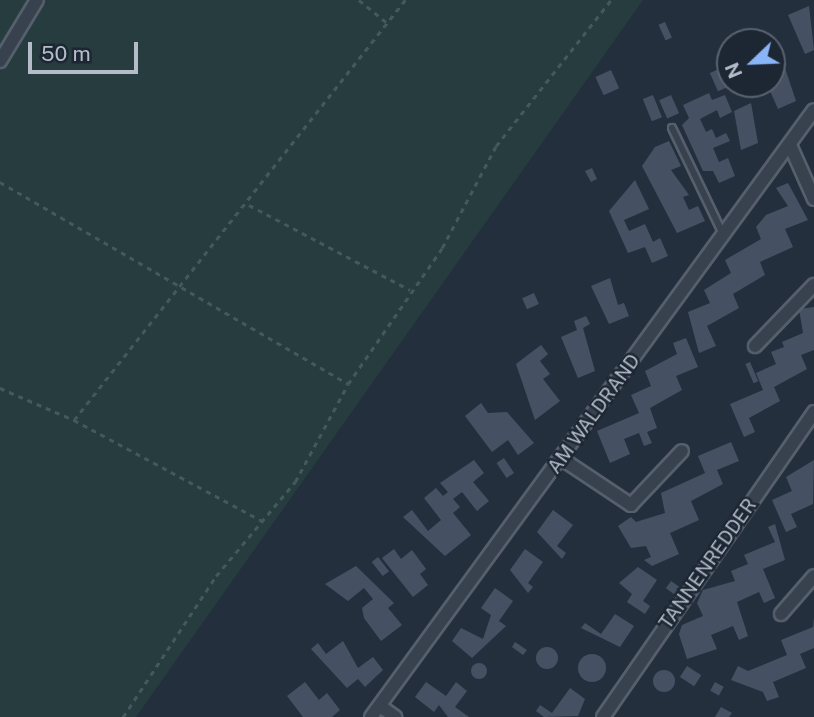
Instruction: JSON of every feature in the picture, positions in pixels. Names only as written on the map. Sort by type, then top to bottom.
[{"type":"street","points":[[0,61],[37,0]]},
{"type":"street","name":"AM WALDRAND","points":[[372,717],[814,110]]},
{"type":"street","points":[[790,145],[814,199]]},
{"type":"street","points":[[755,346],[814,285]]},
{"type":"street","name":"TANNENREDDER","points":[[603,717],[814,412]]},
{"type":"street","points":[[562,459],[631,505],[682,452]]},
{"type":"street","points":[[781,614],[814,576]]},
{"type":"street","points":[[380,706],[395,717]]},
{"type":"lane","points":[[672,128],[724,236]]},
{"type":"path","points":[[359,0],[387,23]]},
{"type":"path","points":[[74,420],[248,204],[405,0]]},
{"type":"path","points":[[123,717],[216,576],[295,482],[348,384],[410,290],[442,248],[496,146],[611,0]]},
{"type":"path","points":[[0,182],[348,384]]},
{"type":"path","points":[[248,204],[410,290]]},
{"type":"path","points":[[0,388],[74,420],[262,521]]},
{"type":"green space","points":[[0,0],[643,0],[136,717],[0,717]]},
{"type":"building","points":[[809,6],[814,50],[805,54],[788,15]]},
{"type":"building","points":[[665,22],[672,38],[666,40],[659,25]]},
{"type":"building","points":[[611,70],[619,88],[604,95],[595,77]]},
{"type":"building","points":[[716,70],[716,87],[710,73]]},
{"type":"building","points":[[786,71],[796,101],[778,109],[773,98],[786,98]]},
{"type":"building","points":[[709,93],[712,100],[726,98],[732,112],[720,118],[717,110],[700,119],[706,132],[712,129],[716,138],[726,133],[730,141],[713,148],[719,162],[728,158],[735,176],[719,183],[713,171],[703,171],[682,125],[689,118],[683,105]]},
{"type":"building","points":[[653,95],[662,117],[652,121],[643,99]]},
{"type":"building","points":[[671,95],[679,113],[667,119],[659,100]]},
{"type":"building","points":[[751,103],[758,143],[741,150],[734,111]]},
{"type":"building","points":[[669,141],[681,166],[671,170],[689,195],[683,197],[689,210],[698,206],[705,221],[677,233],[642,166],[655,147]]},
{"type":"building","points":[[592,168],[597,179],[591,182],[585,171]]},
{"type":"building","points":[[635,180],[649,209],[624,220],[629,231],[645,224],[653,242],[660,238],[668,256],[652,263],[645,247],[628,253],[609,211]]},
{"type":"building","points":[[788,183],[808,220],[785,229],[793,247],[760,262],[765,275],[733,294],[739,308],[707,326],[716,346],[699,353],[688,312],[710,303],[704,290],[731,273],[725,260],[761,239],[756,227],[766,215],[788,206],[776,188]]},
{"type":"building","points":[[610,278],[618,305],[624,303],[629,316],[609,324],[591,286]]},
{"type":"building","points":[[534,293],[539,304],[527,309],[522,298]]},
{"type":"building","points":[[814,307],[814,350],[801,355],[807,369],[774,387],[780,401],[749,418],[755,432],[744,437],[730,404],[763,390],[756,373],[776,364],[771,352],[784,347],[782,342],[803,333],[799,309]]},
{"type":"building","points":[[586,316],[590,324],[583,328],[595,371],[578,378],[561,337],[577,330],[574,321]]},
{"type":"building","points":[[686,338],[698,367],[676,376],[682,390],[650,408],[657,428],[647,432],[652,443],[644,446],[639,433],[624,439],[630,454],[610,463],[597,431],[639,413],[631,395],[651,386],[645,371],[677,354],[673,343]]},
{"type":"building","points":[[541,345],[548,354],[540,361],[550,374],[543,379],[560,401],[535,420],[516,364]]},
{"type":"building","points":[[750,362],[758,381],[754,383],[745,364]]},
{"type":"building","points":[[481,403],[488,413],[507,412],[534,443],[518,455],[508,440],[492,452],[465,416]]},
{"type":"building","points":[[731,442],[739,461],[717,470],[723,484],[691,501],[699,520],[670,533],[679,554],[652,566],[644,560],[651,557],[646,546],[631,548],[618,526],[631,517],[636,522],[665,513],[661,493],[705,473],[698,456]]},
{"type":"building","points":[[504,458],[514,473],[507,478],[497,463]]},
{"type":"building","points":[[474,460],[484,473],[473,482],[489,501],[477,511],[462,492],[453,499],[460,507],[453,513],[471,535],[445,556],[403,517],[412,510],[428,531],[441,520],[424,498],[436,488],[443,496],[448,492],[440,483]]},
{"type":"building","points":[[814,460],[813,504],[791,514],[797,527],[786,532],[772,500],[792,491],[786,477]]},
{"type":"building","points":[[553,510],[573,525],[557,546],[566,553],[562,559],[537,532]]},
{"type":"building","points":[[775,524],[785,560],[763,569],[775,598],[764,603],[759,592],[737,602],[748,636],[739,640],[733,626],[711,635],[717,649],[687,659],[679,634],[682,625],[703,616],[697,603],[703,590],[735,581],[731,571],[748,564],[744,555],[775,542],[768,527]]},
{"type":"building","points":[[394,549],[401,559],[412,550],[426,569],[420,574],[428,585],[413,597],[382,558]]},
{"type":"building","points":[[525,549],[543,562],[528,583],[533,587],[528,593],[510,570]]},
{"type":"building","points":[[378,557],[389,571],[383,576],[372,562]]},
{"type":"building","points":[[356,566],[394,603],[388,608],[402,625],[381,641],[364,618],[362,608],[373,599],[364,588],[348,601],[325,584]]},
{"type":"building","points":[[638,567],[657,580],[643,601],[650,606],[645,614],[627,602],[632,594],[619,583]]},
{"type":"building","points":[[671,581],[681,588],[676,595],[666,588]]},
{"type":"building","points":[[495,588],[513,601],[499,621],[506,626],[472,658],[452,641],[461,628],[483,639],[491,615],[481,608]]},
{"type":"building","points":[[615,614],[634,626],[620,647],[581,628],[585,623],[601,634]]},
{"type":"building","points":[[814,617],[814,648],[800,654],[806,668],[773,682],[779,697],[767,701],[763,692],[731,680],[738,666],[748,671],[787,655],[781,640],[813,627]]},
{"type":"building","points":[[343,641],[358,668],[373,657],[383,670],[365,687],[358,679],[347,688],[311,649],[318,643],[326,654]]},
{"type":"building","points":[[515,642],[527,650],[523,655],[512,647]]},
{"type":"building","points":[[543,647],[551,647],[558,654],[558,662],[551,669],[543,669],[536,662],[536,654]]},
{"type":"building","points":[[592,654],[602,658],[606,668],[602,678],[592,682],[582,678],[578,668],[582,658]]},
{"type":"building","points":[[476,663],[482,663],[487,671],[485,677],[476,679],[471,674],[471,668]]},
{"type":"building","points":[[687,666],[701,675],[694,686],[680,677]]},
{"type":"building","points":[[664,670],[672,673],[675,681],[672,689],[664,692],[656,689],[653,681],[656,673]]},
{"type":"building","points":[[305,682],[319,700],[327,693],[340,710],[332,717],[303,717],[287,696]]},
{"type":"building","points":[[426,682],[446,696],[456,682],[467,691],[455,707],[469,717],[448,717],[439,705],[434,712],[415,697]]},
{"type":"building","points":[[715,682],[724,687],[719,696],[710,691]]},
{"type":"building","points":[[570,688],[585,699],[578,716],[544,717],[536,711],[540,705],[552,713]]},
{"type":"building","points":[[721,707],[732,713],[729,717],[715,717]]}]
